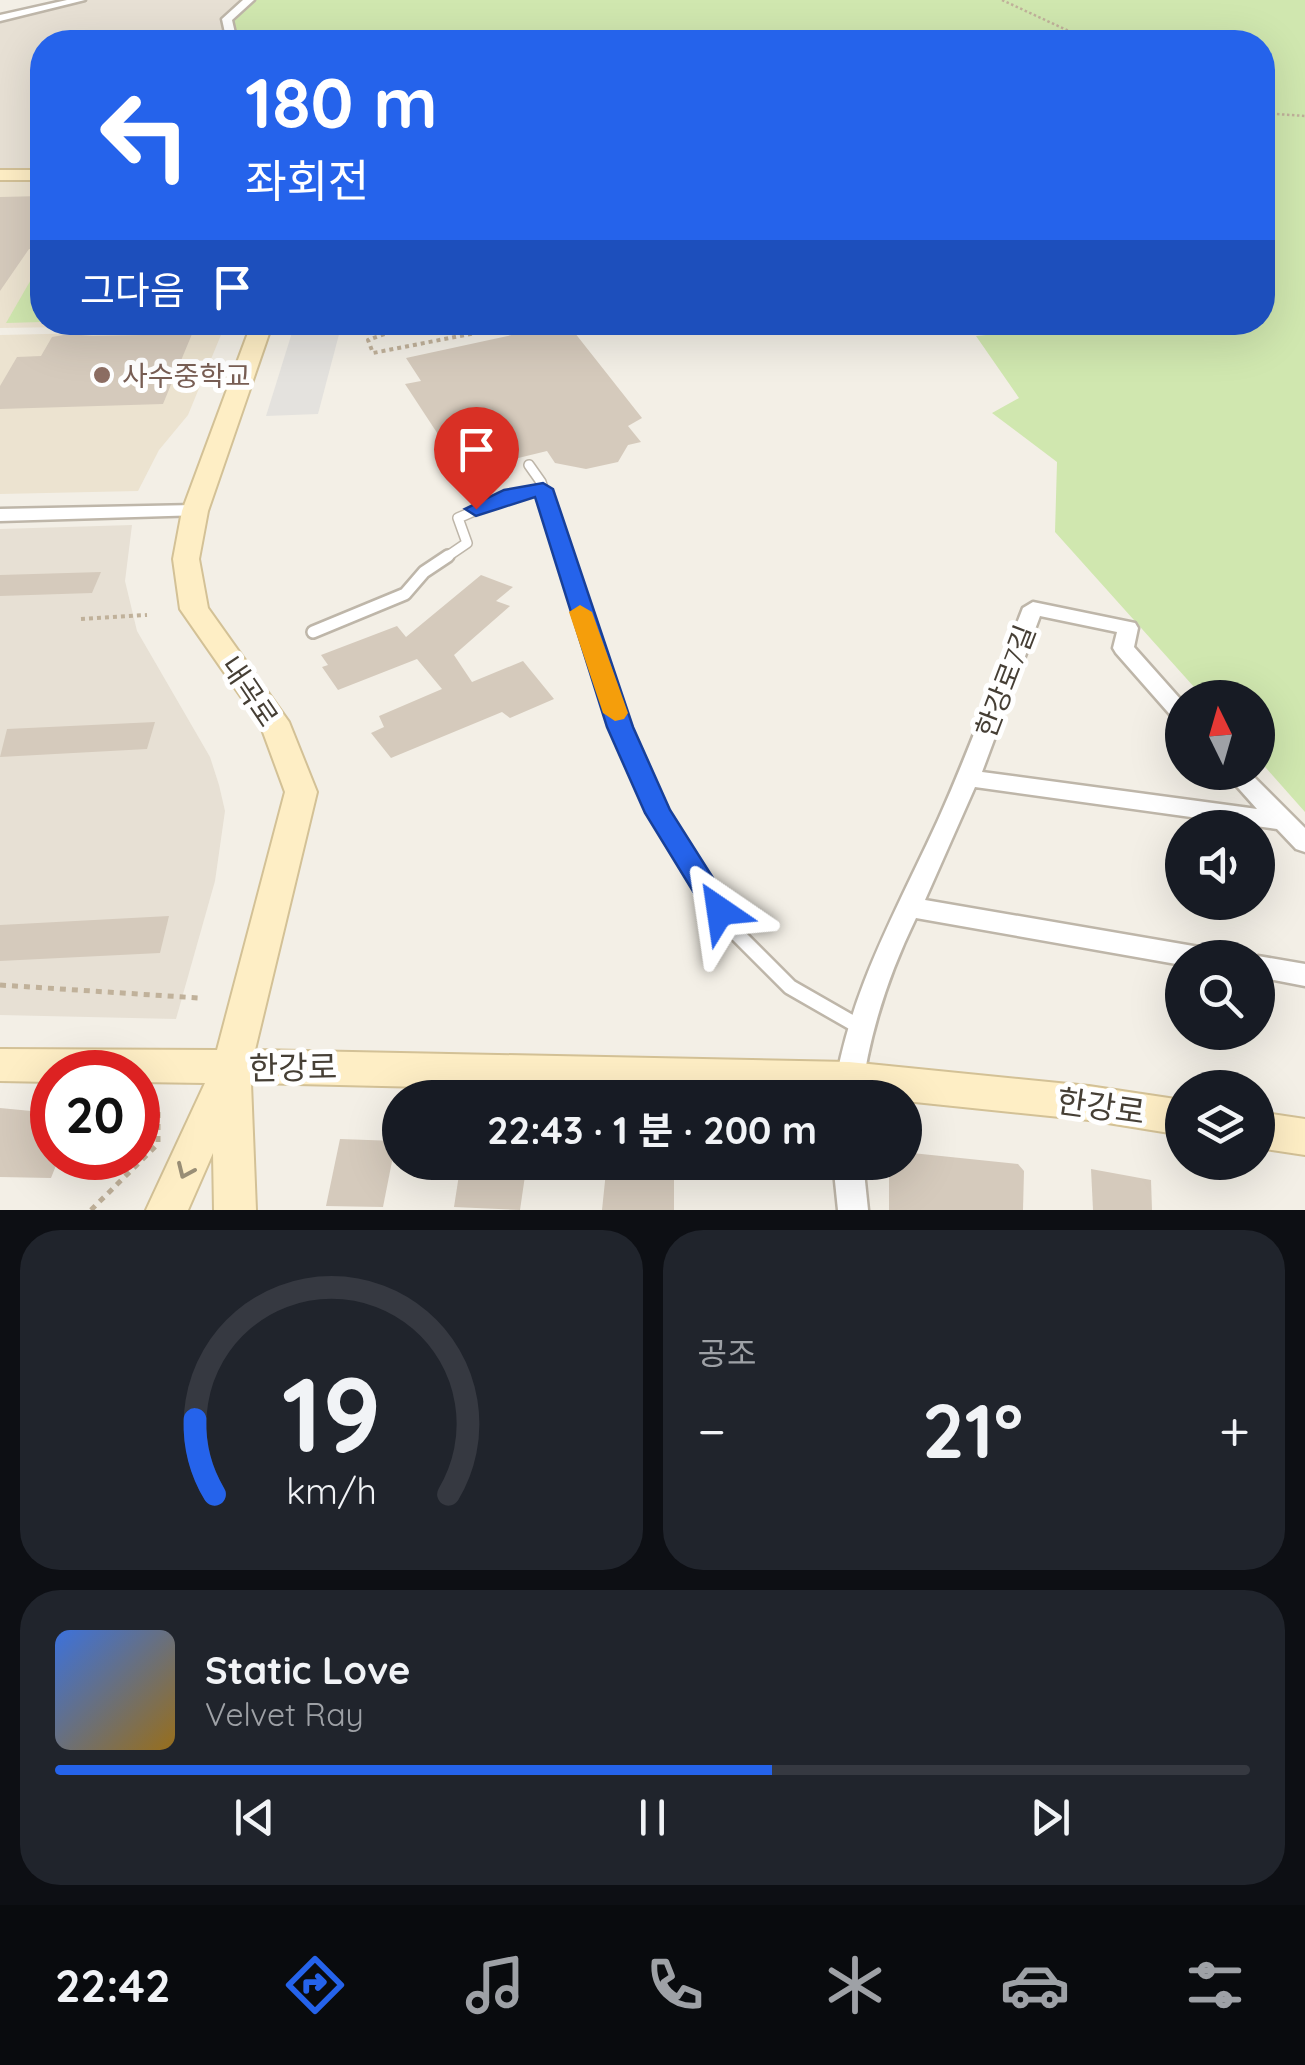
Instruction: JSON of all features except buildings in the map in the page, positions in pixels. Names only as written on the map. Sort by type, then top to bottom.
[{"type":"main road","points":[[0,175],[30,175]]},
{"type":"main road","name":"내곡로","points":[[231,1068],[301,792],[274,722],[194,609],[186,558],[195,511],[258,335]]},
{"type":"main road","name":"한강로","points":[[0,1065],[601,1080]]},
{"type":"main road","points":[[167,1210],[231,1068]]},
{"type":"main road","points":[[231,1068],[235,1210]]},
{"type":"main road","name":"한강로","points":[[922,1093],[1089,1103],[1165,1115]]},
{"type":"main road","points":[[1275,1133],[1305,1137]]},
{"type":"street","points":[[0,18],[80,0]]},
{"type":"street","points":[[229,30],[227,19],[249,0]]},
{"type":"street","points":[[0,515],[195,511]]},
{"type":"street","name":"한강로7길","points":[[849,1080],[858,1026],[873,978],[967,778],[1033,608],[1128,628],[1124,648],[1165,695]]},
{"type":"street","name":"한강로7길","points":[[967,778],[1282,820]]},
{"type":"street","points":[[1253,790],[1305,842]]},
{"type":"street","points":[[910,906],[1165,951]]},
{"type":"street","points":[[1275,969],[1305,975]]},
{"type":"street","points":[[850,1180],[853,1210]]},
{"type":"lane","points":[[529,465],[543,489],[620,727],[658,813],[729,926],[790,988],[858,1026]]},
{"type":"lane","points":[[312,632],[404,594],[424,572],[468,542],[458,518],[512,495],[543,489]]},
{"type":"path","points":[[1002,0],[1067,30]]},
{"type":"path","points":[[1275,114],[1305,116]]},
{"type":"path","points":[[382,335],[368,340],[373,353],[465,335]]},
{"type":"path","points":[[81,619],[147,615]]},
{"type":"path","points":[[0,985],[198,998]]},
{"type":"path","points":[[91,1210],[121,1180]]},
{"type":"shaded area","points":[[80,0],[249,0],[227,19],[229,30],[30,30],[30,175],[0,175],[0,18]]},
{"type":"shaded area","points":[[7,175],[30,175],[30,328],[0,328],[0,182]]},
{"type":"shaded area","name":"사수중학교","points":[[0,335],[221,335],[188,415],[159,450],[138,491],[0,494]]},
{"type":"shaded area","points":[[291,335],[339,335],[318,414],[266,416]]},
{"type":"shaded area","points":[[132,525],[125,581],[137,631],[210,757],[219,785],[225,811],[215,881],[176,1019],[0,1015],[0,529]]},
{"type":"green space","points":[[249,0],[1305,0],[1305,812],[1275,778],[1275,680],[1188,680],[1055,532],[1057,462],[992,413],[1019,398],[976,336],[1275,335],[1275,30],[229,30],[227,19]]},
{"type":"green space","points":[[30,281],[30,322],[6,323]]},
{"type":"slow traffic","points":[[580,612],[615,713]]},
{"type":"place","name":"사수중학교","points":[[102,375]]},
{"type":"route","points":[[476,509],[512,495],[543,489],[620,727],[658,813],[720,911]]}]
